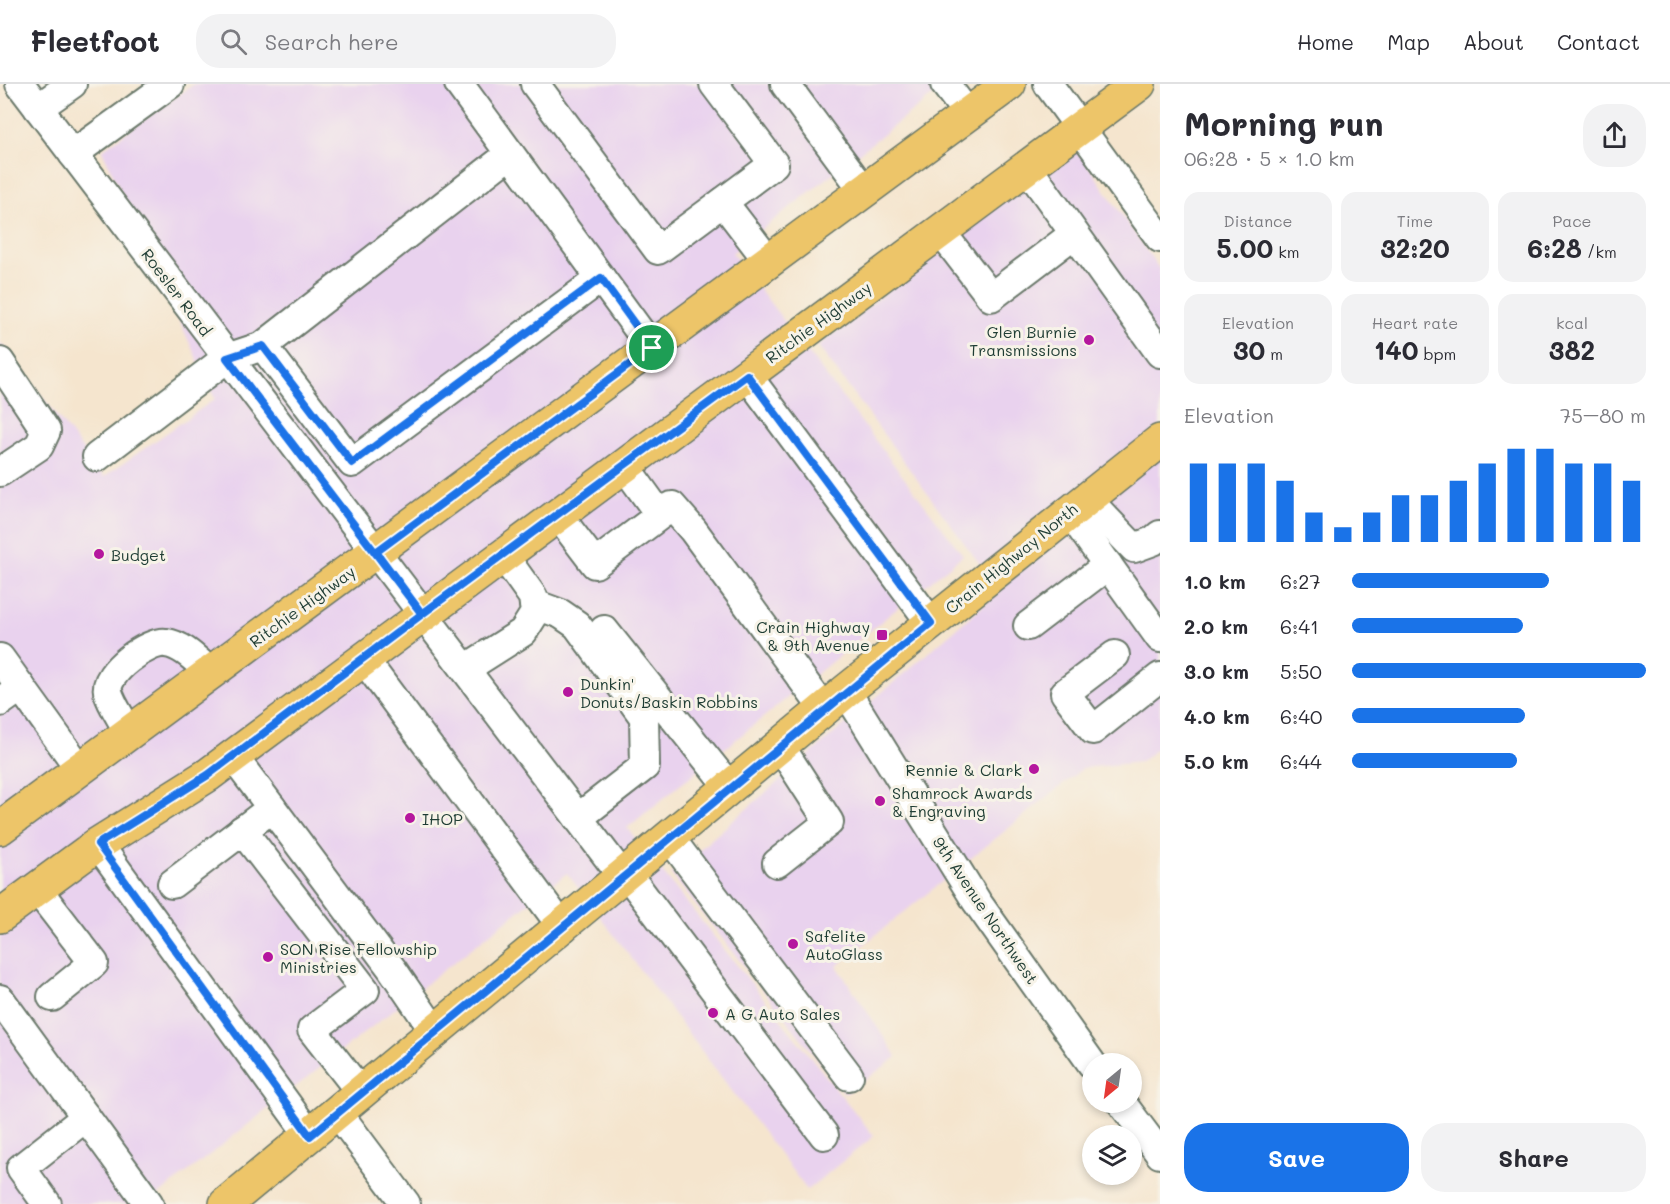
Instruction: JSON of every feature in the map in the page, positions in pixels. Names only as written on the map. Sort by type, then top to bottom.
[{"type":"main road","name":"Ritchie Highway","points":[[0,828],[1009,84]]},
{"type":"main road","name":"Ritchie Highway","points":[[0,916],[98,844],[208,775],[1139,84]]},
{"type":"main road","name":"Crain Highway North","points":[[226,1204],[350,1104],[835,700],[1078,504],[1160,441]]},
{"type":"street","name":"Roesler Road","points":[[20,84],[578,818],[625,875],[824,1135]]},
{"type":"street","points":[[38,108],[72,84]]},
{"type":"street","points":[[73,154],[170,84]]},
{"type":"street","points":[[459,84],[652,348]]},
{"type":"street","points":[[534,84],[658,249],[774,164],[714,84]]},
{"type":"street","points":[[785,84],[864,191]]},
{"type":"street","points":[[945,84],[968,114]]},
{"type":"street","points":[[1048,84],[1160,238]]},
{"type":"street","points":[[97,458],[227,358],[263,346],[510,154]]},
{"type":"street","points":[[1027,167],[1160,353]]},
{"type":"street","points":[[723,202],[769,262]]},
{"type":"street","points":[[941,232],[991,297],[1074,234]]},
{"type":"street","points":[[263,346],[352,463],[601,278]]},
{"type":"street","points":[[0,362],[46,431],[39,446],[0,472]]},
{"type":"street","points":[[747,375],[931,623]]},
{"type":"street","points":[[558,514],[594,564],[660,515],[624,465]]},
{"type":"street","points":[[1078,504],[1134,548],[1153,541],[1160,535]]},
{"type":"street","points":[[1078,504],[1108,565],[1159,636]]},
{"type":"street","name":"9th Avenue Northwest","points":[[660,515],[672,506],[835,700],[1084,1053]]},
{"type":"street","points":[[465,669],[523,632],[535,613],[533,597],[503,555]]},
{"type":"street","points":[[1028,626],[1108,565]]},
{"type":"street","points":[[534,604],[561,614],[577,625],[644,717],[645,766],[578,818]]},
{"type":"street","points":[[604,630],[730,788]]},
{"type":"street","points":[[129,733],[107,690],[115,671],[151,644],[164,642],[177,646],[211,673]]},
{"type":"street","points":[[1115,655],[1065,693],[1093,730],[1160,677]]},
{"type":"street","points":[[0,658],[10,694],[80,769]]},
{"type":"street","points":[[363,658],[563,927]]},
{"type":"street","points":[[777,863],[829,822],[780,746]]},
{"type":"street","points":[[232,756],[392,969],[435,1032]]},
{"type":"street","points":[[172,884],[272,808]]},
{"type":"street","points":[[242,830],[365,990]]},
{"type":"street","points":[[670,838],[849,1076]]},
{"type":"street","points":[[98,844],[310,1136]]},
{"type":"street","points":[[37,889],[94,963],[52,997]]},
{"type":"street","points":[[392,969],[312,1030],[406,1204]]},
{"type":"street","points":[[0,999],[149,1204]]},
{"type":"street","points":[[1130,1113],[1160,1154]]},
{"type":"street","points":[[47,1204],[21,1168],[86,1117]]},
{"type":"shaded area","points":[[194,84],[947,84],[732,253],[963,555],[627,828],[874,1136],[807,1190],[567,873],[147,1204],[0,1204],[0,342],[104,477],[215,399],[102,150]]},
{"type":"shaded area","points":[[1074,145],[1160,270],[1160,746],[1140,762],[1083,768],[837,966],[897,1057],[845,1094],[671,874],[1000,591],[818,346]]},
{"type":"place","name":"Glen Burnie Transmissions","points":[[1089,340]]},
{"type":"place","name":"Budget","points":[[99,554]]},
{"type":"place","name":"Crain Highway & 9th Avenue","points":[[882,635]]},
{"type":"place","name":"Dunkin' Donuts/Baskin Robbins","points":[[568,692]]},
{"type":"place","name":"Rennie & Clark","points":[[1034,769]]},
{"type":"place","name":"Shamrock Awards & Engraving","points":[[880,801]]},
{"type":"place","name":"IHOP","points":[[410,818]]},
{"type":"place","name":"Safelite AutoGlass","points":[[793,944]]},
{"type":"place","name":"SON Rise Fellowship Ministries","points":[[268,957]]},
{"type":"place","name":"A G Auto Sales","points":[[713,1013]]},
{"type":"route","points":[[652,348],[376,552],[422,614],[208,775],[98,844],[310,1136],[931,623],[747,375],[422,614],[227,358],[263,346],[352,463],[601,278],[652,348]]}]
